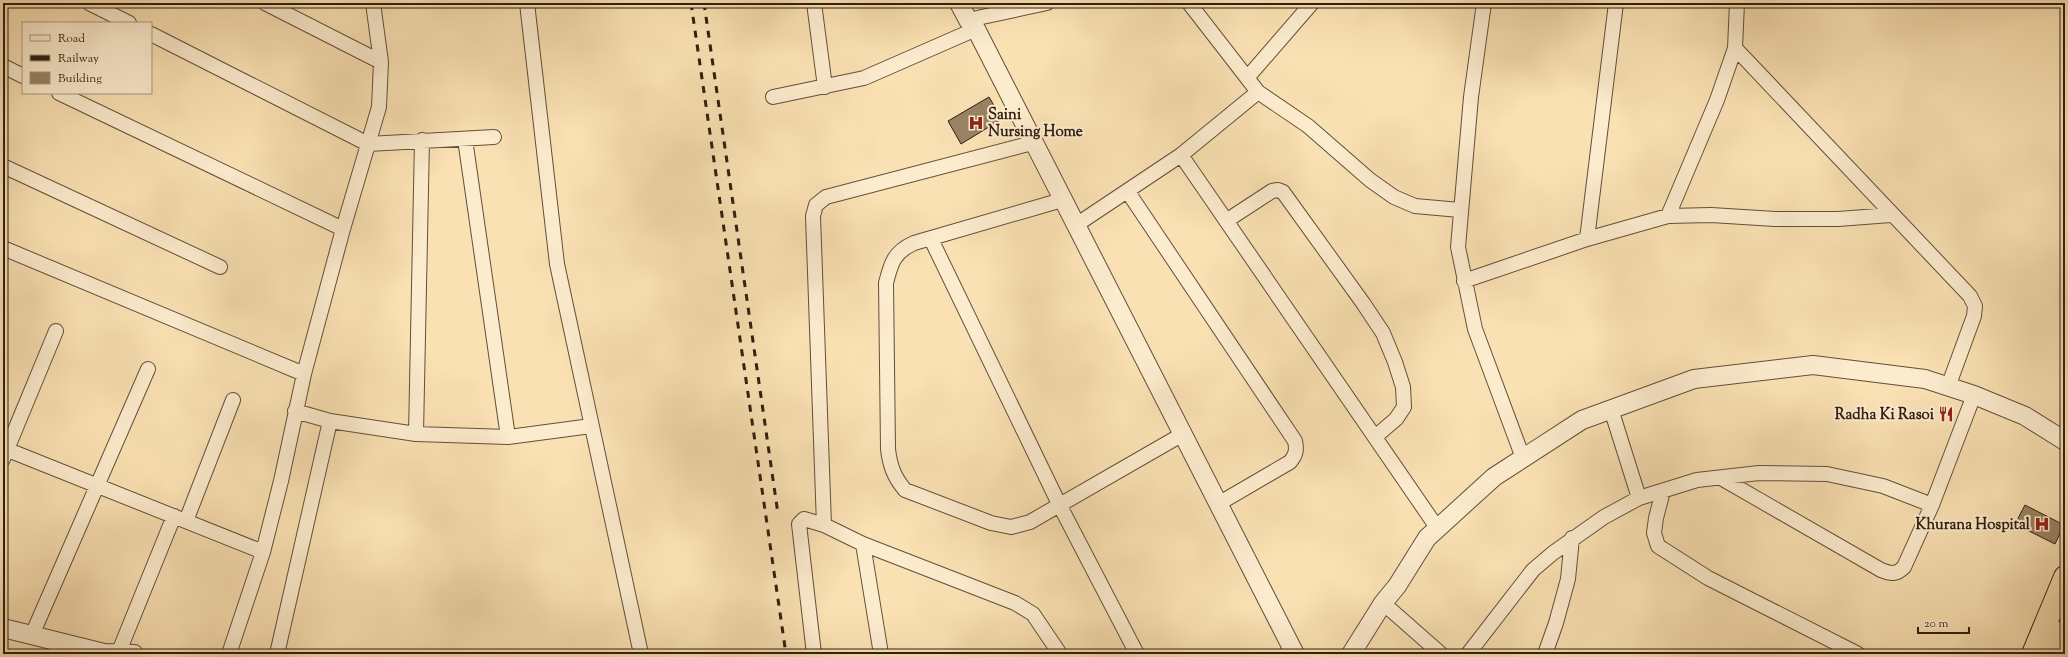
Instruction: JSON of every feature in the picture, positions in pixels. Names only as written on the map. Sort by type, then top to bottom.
[{"type":"highway","points":[[2033,654],[2065,577]]},
{"type":"highway","points":[[2055,654],[2065,631]]},
{"type":"street","points":[[89,3],[127,22]]},
{"type":"street","points":[[265,3],[381,62]]},
{"type":"street","points":[[229,654],[263,552],[281,481],[304,374],[343,229],[379,107],[381,62],[373,3]]},
{"type":"street","points":[[527,3],[557,264],[641,654]]},
{"type":"street","points":[[814,3],[825,86]]},
{"type":"street","points":[[960,3],[1076,225],[1295,654]]},
{"type":"street","points":[[773,97],[864,78],[972,24],[1047,3]]},
{"type":"street","points":[[1189,3],[1258,92],[1308,126],[1370,180],[1394,197],[1415,206],[1460,210]]},
{"type":"street","points":[[1247,78],[1312,3]]},
{"type":"street","points":[[1484,3],[1470,97],[1458,247],[1475,329],[1523,458]]},
{"type":"street","points":[[1587,239],[1616,3]]},
{"type":"street","points":[[1668,216],[1717,100],[1735,48],[1737,3]]},
{"type":"street","points":[[152,35],[368,144],[494,137]]},
{"type":"street","points":[[1735,48],[1891,215],[1970,296],[1975,306],[1974,316],[1948,387]]},
{"type":"street","points":[[3,66],[22,76]]},
{"type":"street","points":[[1076,225],[1128,192],[1180,155],[1258,92]]},
{"type":"street","points":[[61,94],[343,229]]},
{"type":"street","points":[[464,139],[508,437]]},
{"type":"street","points":[[416,434],[422,140]]},
{"type":"street","points":[[824,525],[813,216],[816,205],[826,197],[1032,143]]},
{"type":"street","points":[[1180,155],[1438,529]]},
{"type":"street","points":[[3,166],[220,267]]},
{"type":"street","points":[[1226,221],[1272,191],[1278,190],[1283,192],[1363,303],[1383,333],[1395,362],[1405,398],[1404,407],[1401,413],[1375,437]]},
{"type":"street","points":[[1128,192],[1296,441],[1297,449],[1295,456],[1290,462],[1218,504]]},
{"type":"street","points":[[1062,200],[914,243],[902,248],[891,263],[886,283],[888,449],[890,465],[895,479],[905,490],[991,523],[1011,527],[1030,522],[1183,434]]},
{"type":"street","points":[[1464,281],[1587,239],[1668,216],[1711,214],[1775,219],[1838,219],[1891,215]]},
{"type":"street","points":[[931,239],[1059,504],[1137,654]]},
{"type":"street","points":[[3,248],[304,374]]},
{"type":"street","points":[[56,331],[4,452],[98,486],[263,552]]},
{"type":"street","points":[[1351,654],[1383,603],[1397,586],[1427,538],[1494,477],[1582,420],[1694,379],[1813,365],[1925,379],[1974,395],[2025,416],[2065,441]]},
{"type":"street","points":[[32,635],[148,369]]},
{"type":"street","points":[[1721,478],[1890,574],[1898,572],[1904,567],[1932,506],[1974,395]]},
{"type":"street","points":[[3,628],[104,653],[123,654],[180,519],[233,400]]},
{"type":"street","points":[[1611,409],[1639,498]]},
{"type":"street","points":[[295,411],[330,421],[416,434],[508,437],[591,426]]},
{"type":"street","points":[[277,654],[330,421]]},
{"type":"street","points":[[1468,654],[1534,570],[1572,538],[1604,517],[1639,498],[1697,480],[1759,474],[1827,474],[1883,486],[1932,506]]},
{"type":"street","points":[[1663,491],[1656,518],[1654,534],[1658,546],[1708,578],[1858,654]]},
{"type":"street","points":[[814,654],[799,524],[804,519],[824,525],[863,544],[1015,603],[1033,614],[1060,654]]},
{"type":"street","points":[[1545,654],[1556,624],[1568,579],[1572,538]]},
{"type":"street","points":[[863,544],[880,654]]},
{"type":"street","points":[[1383,603],[1441,654]]},
{"type":"building","points":[[989,97],[1002,119],[961,144],[948,121]]},
{"type":"building","points":[[2025,505],[2064,525],[2055,544],[2015,524]]},
{"type":"railway","points":[[691,3],[786,654]]},
{"type":"railway","points":[[704,3],[778,514]]},
{"type":"place","name":"Saini Nursing Home","points":[[976,123]]},
{"type":"place","name":"Radha Ki Rasoi","points":[[1946,414]]},
{"type":"place","name":"Khurana Hospital","points":[[2042,524]]}]
